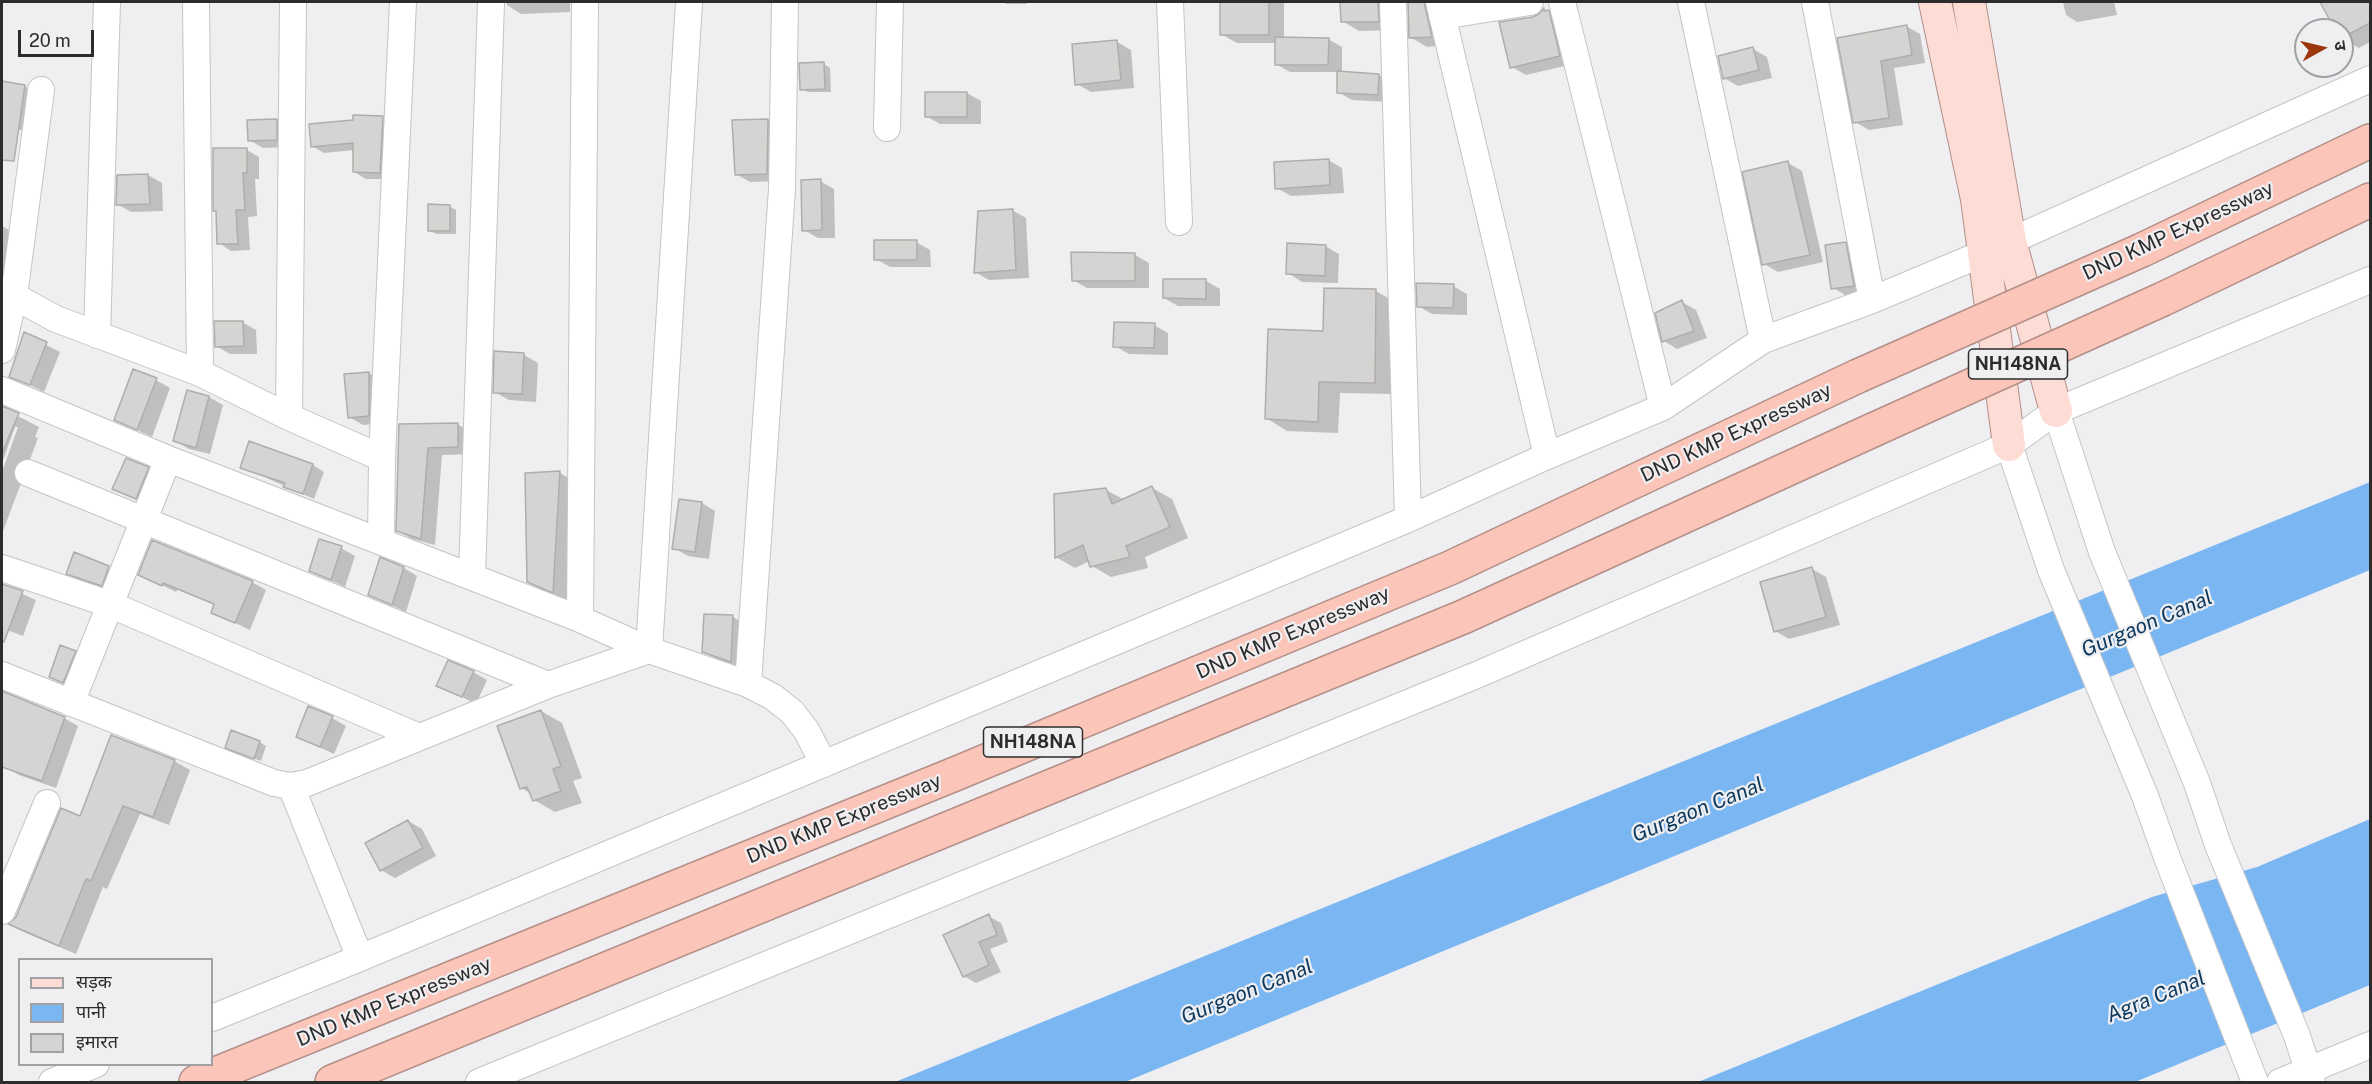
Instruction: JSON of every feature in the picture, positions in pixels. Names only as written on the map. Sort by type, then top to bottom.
[{"type":"highway","name":"DND KMP Expressway","points":[[196,1083],[944,779],[1450,568],[1858,376],[2142,250],[2370,141]]},
{"type":"highway","name":"NH148NA","points":[[332,1083],[1463,616],[2163,299],[2370,200]]},
{"type":"main road","points":[[1935,2],[1977,199],[1997,247],[2056,411]]},
{"type":"main road","points":[[1969,2],[1997,247],[2009,445]]},
{"type":"street","points":[[97,335],[107,2]]},
{"type":"street","points":[[196,2],[200,373]]},
{"type":"street","points":[[289,417],[293,2]]},
{"type":"street","points":[[381,541],[382,458],[403,2]]},
{"type":"street","points":[[472,576],[491,2]]},
{"type":"street","points":[[580,619],[585,2]]},
{"type":"street","points":[[649,650],[689,2]]},
{"type":"street","points":[[748,684],[782,189],[785,2]]},
{"type":"street","points":[[887,128],[890,2]]},
{"type":"street","points":[[1170,2],[1179,222]]},
{"type":"street","points":[[1393,2],[1408,519]]},
{"type":"street","points":[[1530,2],[1441,9],[1547,456]]},
{"type":"street","points":[[1562,2],[1663,408]]},
{"type":"street","points":[[1691,2],[1763,340]]},
{"type":"street","points":[[1815,2],[1872,300]]},
{"type":"street","points":[[213,1018],[824,765],[1408,519],[1547,456],[1663,408],[1763,340],[1872,300],[1997,247],[2370,79]]},
{"type":"street","points":[[2,350],[14,296],[40,90]]},
{"type":"street","points":[[479,1083],[1479,674],[2009,445],[2056,411],[2370,280]]},
{"type":"street","points":[[14,296],[56,319],[200,373],[289,417],[382,458]]},
{"type":"street","points":[[2,390],[168,459],[580,619],[649,650],[748,684],[773,696],[792,712],[806,730],[824,765]]},
{"type":"street","points":[[2056,411],[2102,552],[2197,783],[2218,845],[2297,1036],[2310,1076]]},
{"type":"street","points":[[2009,445],[2051,570],[2145,796],[2255,1083]]},
{"type":"street","points":[[71,703],[168,459]]},
{"type":"street","points":[[28,473],[548,685]]},
{"type":"street","points":[[2,568],[109,604],[418,737]]},
{"type":"street","points":[[2,675],[274,783],[291,786],[307,783],[548,685],[649,650]]},
{"type":"street","points":[[291,786],[360,958]]},
{"type":"street","points":[[2,911],[11,860],[47,803]]},
{"type":"street","points":[[2280,1083],[2310,1076],[2370,1045]]},
{"type":"street","points":[[52,1083],[94,1066]]},
{"type":"water","name":"Gurgaon Canal","points":[[2370,482],[2370,570],[1125,1082],[895,1082]]},
{"type":"water","name":"Agra Canal","points":[[2370,819],[2370,985],[2135,1082],[1698,1082],[2152,897],[2257,867]]},
{"type":"building","points":[[1220,2],[1269,2],[1269,35],[1220,35]]},
{"type":"building","points":[[1340,2],[1378,2],[1379,22],[1341,22]]},
{"type":"building","points":[[1408,2],[1424,2],[1432,37],[1409,38]]},
{"type":"building","points":[[2320,2],[2370,2],[2370,23],[2354,32],[2354,18],[2329,18]]},
{"type":"building","points":[[1544,8],[1544,11],[1549,10],[1560,56],[1510,68],[1499,22],[1533,17]]},
{"type":"building","points":[[1907,25],[1912,55],[1881,61],[1889,118],[1853,123],[1837,38]]},
{"type":"building","points":[[1275,37],[1329,38],[1328,65],[1275,65]]},
{"type":"building","points":[[1117,40],[1121,80],[1075,85],[1072,44]]},
{"type":"building","points":[[1753,47],[1759,70],[1723,79],[1718,56]]},
{"type":"building","points":[[824,62],[825,89],[800,90],[799,63]]},
{"type":"building","points":[[1337,71],[1379,74],[1378,95],[1337,93]]},
{"type":"building","points":[[2,81],[25,85],[14,161],[2,160]]},
{"type":"building","points":[[925,92],[967,92],[967,117],[925,117]]},
{"type":"building","points":[[353,115],[383,116],[380,173],[353,172],[353,143],[311,147],[309,124],[353,120]]},
{"type":"building","points":[[277,119],[277,140],[248,141],[247,120]]},
{"type":"building","points":[[768,119],[767,174],[735,175],[732,120]]},
{"type":"building","points":[[213,148],[247,148],[247,173],[243,173],[245,210],[236,210],[238,244],[217,244],[216,211],[213,211]]},
{"type":"building","points":[[1329,159],[1330,185],[1275,189],[1274,162]]},
{"type":"building","points":[[1788,161],[1810,255],[1762,265],[1742,172]]},
{"type":"building","points":[[148,174],[150,204],[116,205],[117,175]]},
{"type":"building","points":[[821,179],[822,230],[802,231],[801,180]]},
{"type":"building","points":[[428,204],[450,205],[450,231],[428,231]]},
{"type":"building","points":[[1013,209],[1016,270],[974,273],[978,211]]},
{"type":"building","points":[[874,240],[917,240],[917,260],[874,260]]},
{"type":"building","points":[[1846,242],[1854,286],[1831,289],[1825,245]]},
{"type":"building","points":[[1287,243],[1326,245],[1325,276],[1286,274]]},
{"type":"building","points":[[1071,252],[1135,253],[1135,281],[1072,281]]},
{"type":"building","points":[[1163,279],[1206,279],[1206,299],[1163,298]]},
{"type":"building","points":[[1416,283],[1454,284],[1453,308],[1417,307]]},
{"type":"building","points":[[1324,288],[1376,289],[1375,383],[1319,382],[1318,422],[1265,419],[1268,329],[1323,331]]},
{"type":"building","points":[[1682,300],[1694,331],[1662,342],[1655,313]]},
{"type":"building","points":[[214,321],[243,321],[244,346],[215,347]]},
{"type":"building","points":[[1114,322],[1155,323],[1154,348],[1113,347]]},
{"type":"building","points":[[24,332],[47,342],[30,385],[9,377]]},
{"type":"building","points":[[494,351],[524,353],[522,394],[493,393]]},
{"type":"building","points":[[133,369],[157,378],[137,430],[114,420]]},
{"type":"building","points":[[369,372],[369,416],[348,418],[344,374]]},
{"type":"building","points":[[187,390],[209,396],[196,448],[173,441]]},
{"type":"building","points":[[2,406],[19,413],[2,453]]},
{"type":"building","points":[[458,423],[458,447],[428,448],[421,539],[396,531],[399,424]]},
{"type":"building","points":[[249,441],[313,464],[303,494],[283,487],[285,483],[240,468]]},
{"type":"building","points":[[126,458],[149,467],[136,499],[112,489]]},
{"type":"building","points":[[560,471],[553,593],[527,582],[525,473]]},
{"type":"building","points":[[1152,486],[1170,527],[1126,546],[1130,557],[1090,567],[1083,545],[1055,558],[1054,494],[1106,488],[1112,504]]},
{"type":"building","points":[[679,499],[702,502],[695,552],[672,549]]},
{"type":"building","points":[[319,539],[342,546],[331,580],[309,571]]},
{"type":"building","points":[[152,540],[253,581],[235,623],[211,613],[214,604],[138,575]]},
{"type":"building","points":[[74,552],[109,566],[102,586],[66,574]]},
{"type":"building","points":[[380,557],[404,567],[392,605],[368,595]]},
{"type":"building","points":[[1812,567],[1826,617],[1774,632],[1760,582]]},
{"type":"building","points":[[2,584],[23,591],[4,642],[2,642]]},
{"type":"building","points":[[704,614],[733,615],[731,662],[702,652]]},
{"type":"building","points":[[60,645],[76,651],[63,683],[49,677]]},
{"type":"building","points":[[448,660],[474,671],[462,697],[436,686]]},
{"type":"building","points":[[2,691],[65,717],[42,781],[2,767]]},
{"type":"building","points":[[308,706],[333,716],[320,747],[296,737]]},
{"type":"building","points":[[541,710],[561,766],[553,769],[561,791],[533,801],[527,787],[520,789],[497,726]]},
{"type":"building","points":[[231,730],[260,741],[254,759],[225,748]]},
{"type":"building","points":[[111,735],[175,760],[153,817],[123,806],[91,881],[86,879],[59,946],[8,924],[16,917],[61,808],[80,816]]},
{"type":"building","points":[[408,820],[423,848],[380,871],[365,843]]},
{"type":"building","points":[[989,914],[997,935],[979,942],[989,965],[963,977],[943,935]]}]
